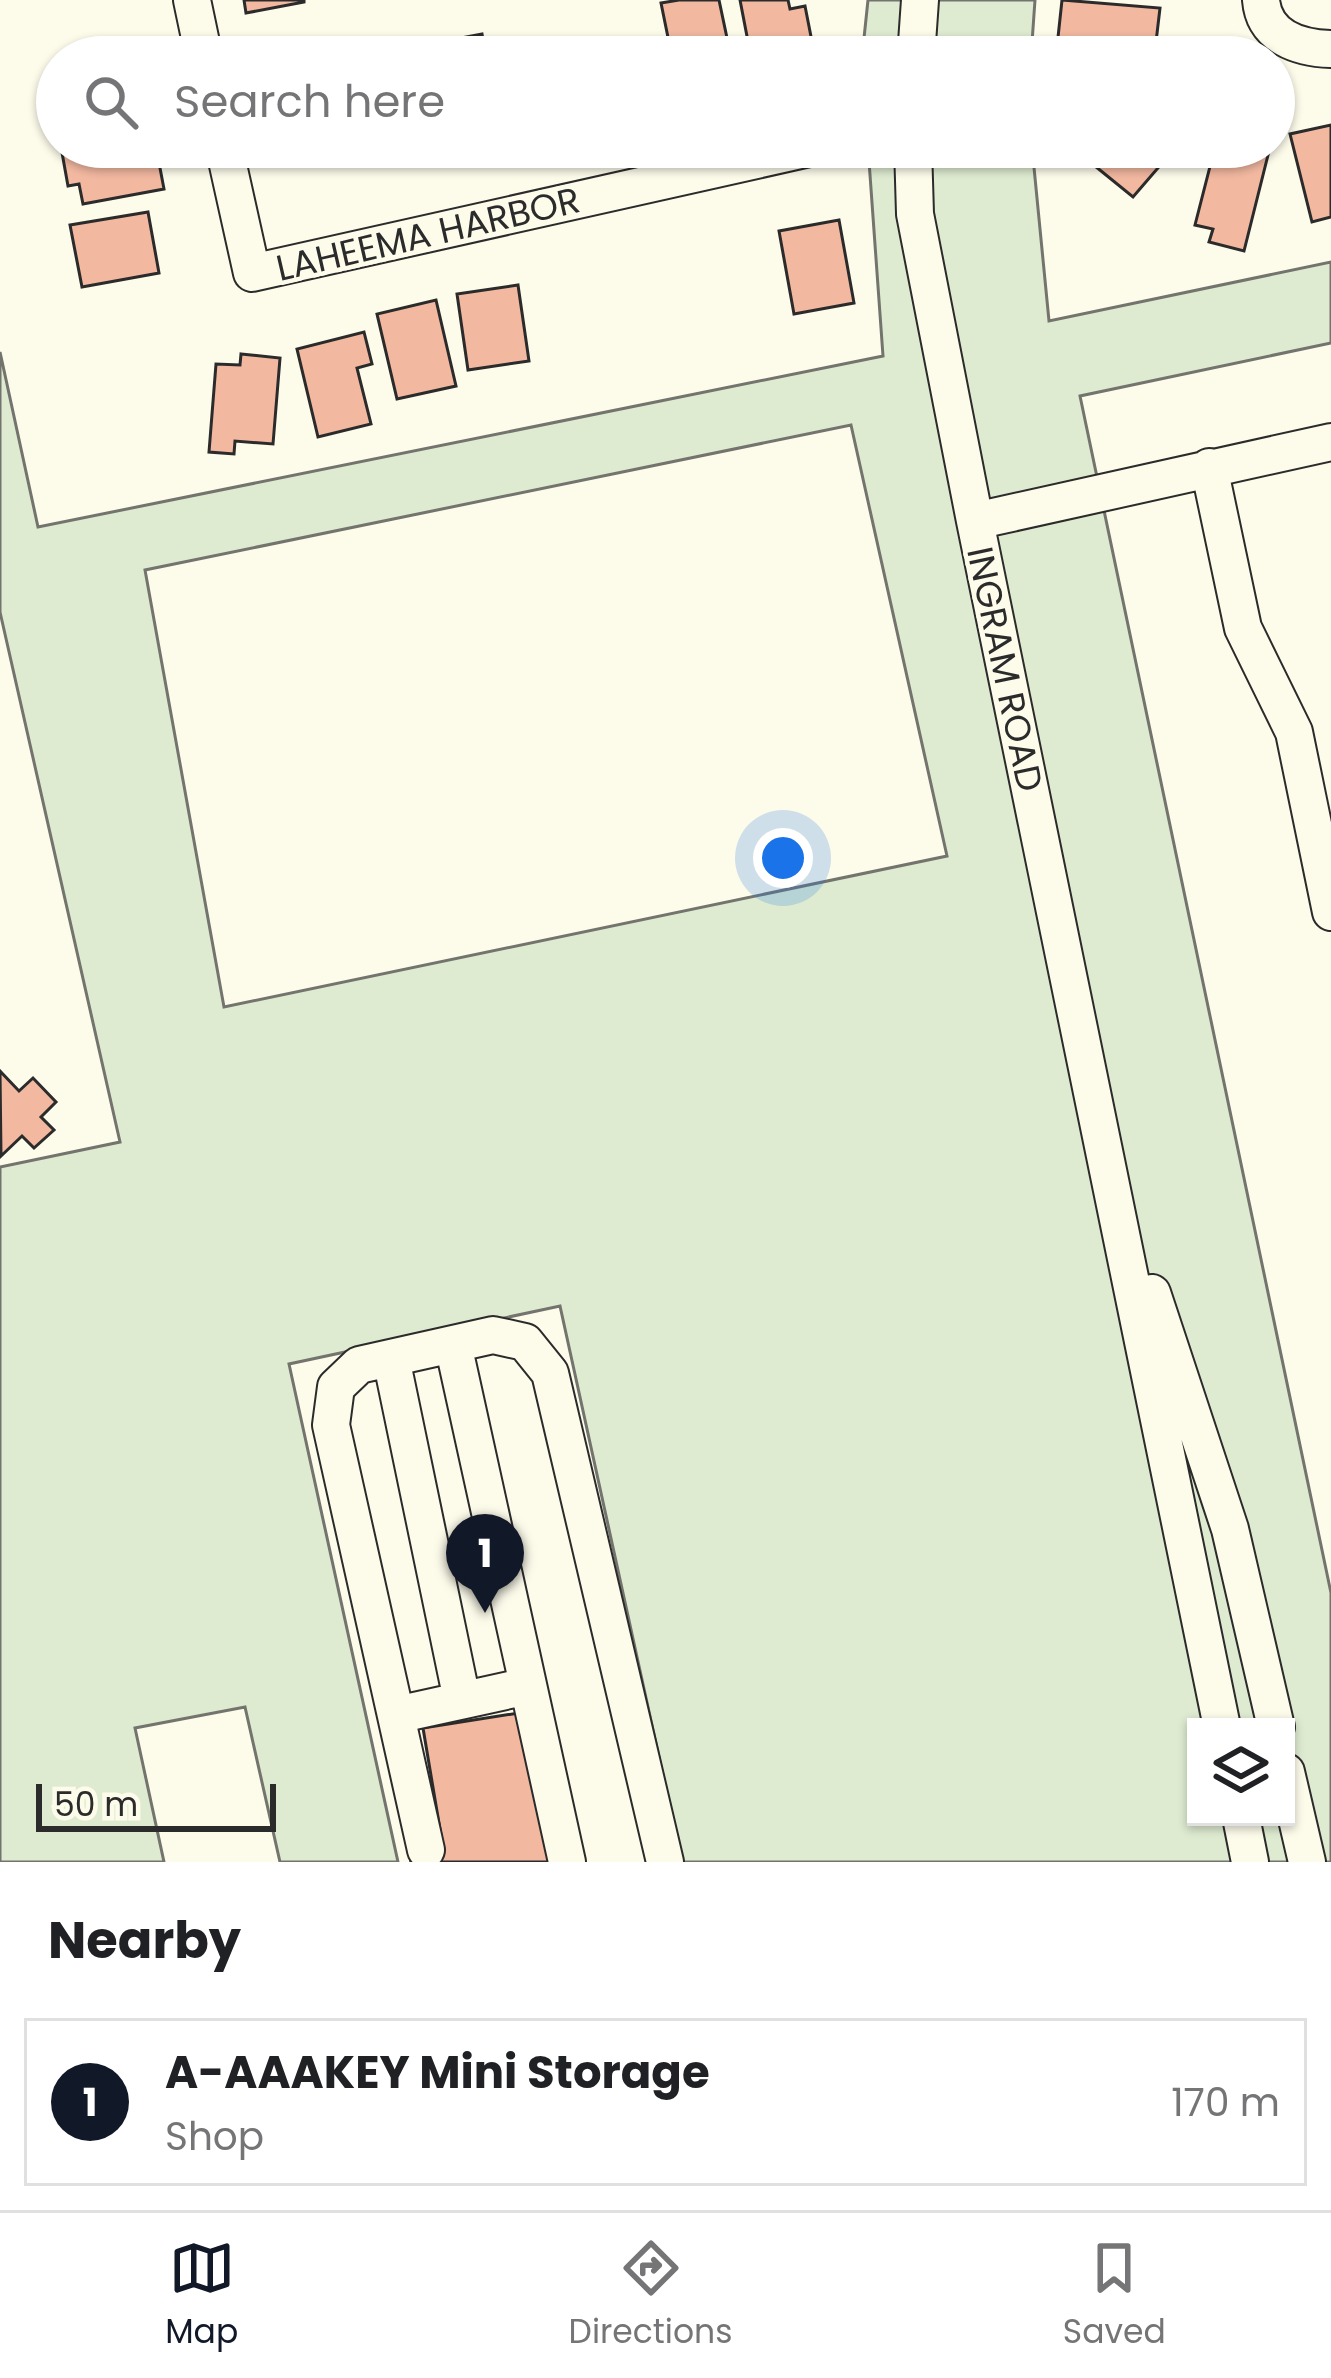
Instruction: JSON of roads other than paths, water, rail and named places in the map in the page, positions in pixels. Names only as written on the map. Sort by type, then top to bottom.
[{"type":"street","points":[[192,0],[200,36]]},
{"type":"street","points":[[917,36],[920,0]]},
{"type":"street","points":[[1267,14],[1289,36]]},
{"type":"street","points":[[1295,42],[1300,47],[1331,49]]},
{"type":"street","name":"LAHEEMA HARBOR","points":[[229,168],[252,273],[720,168]]},
{"type":"street","name":"INGRAM ROAD","points":[[914,168],[915,214],[975,520],[1220,1718]]},
{"type":"street","points":[[975,520],[1331,442]]},
{"type":"street","points":[[1209,467],[1243,628],[1294,732],[1331,912]]},
{"type":"street","name":"INGRAM ROAD","points":[[1112,1189],[1218,1489],[1274,1718]]},
{"type":"street","points":[[426,1850],[331,1425],[336,1387],[359,1365],[493,1335],[525,1342],[550,1373],[665,1862]]},
{"type":"street","points":[[453,1344],[566,1862]]},
{"type":"street","points":[[391,1358],[462,1700]]},
{"type":"street","points":[[396,1715],[528,1686]]},
{"type":"street","points":[[1295,1811],[1307,1862]]},
{"type":"street","points":[[1243,1826],[1250,1862]]},
{"type":"place","name":"A-AAAKEY Mini Storage","points":[[485,1613]]}]
